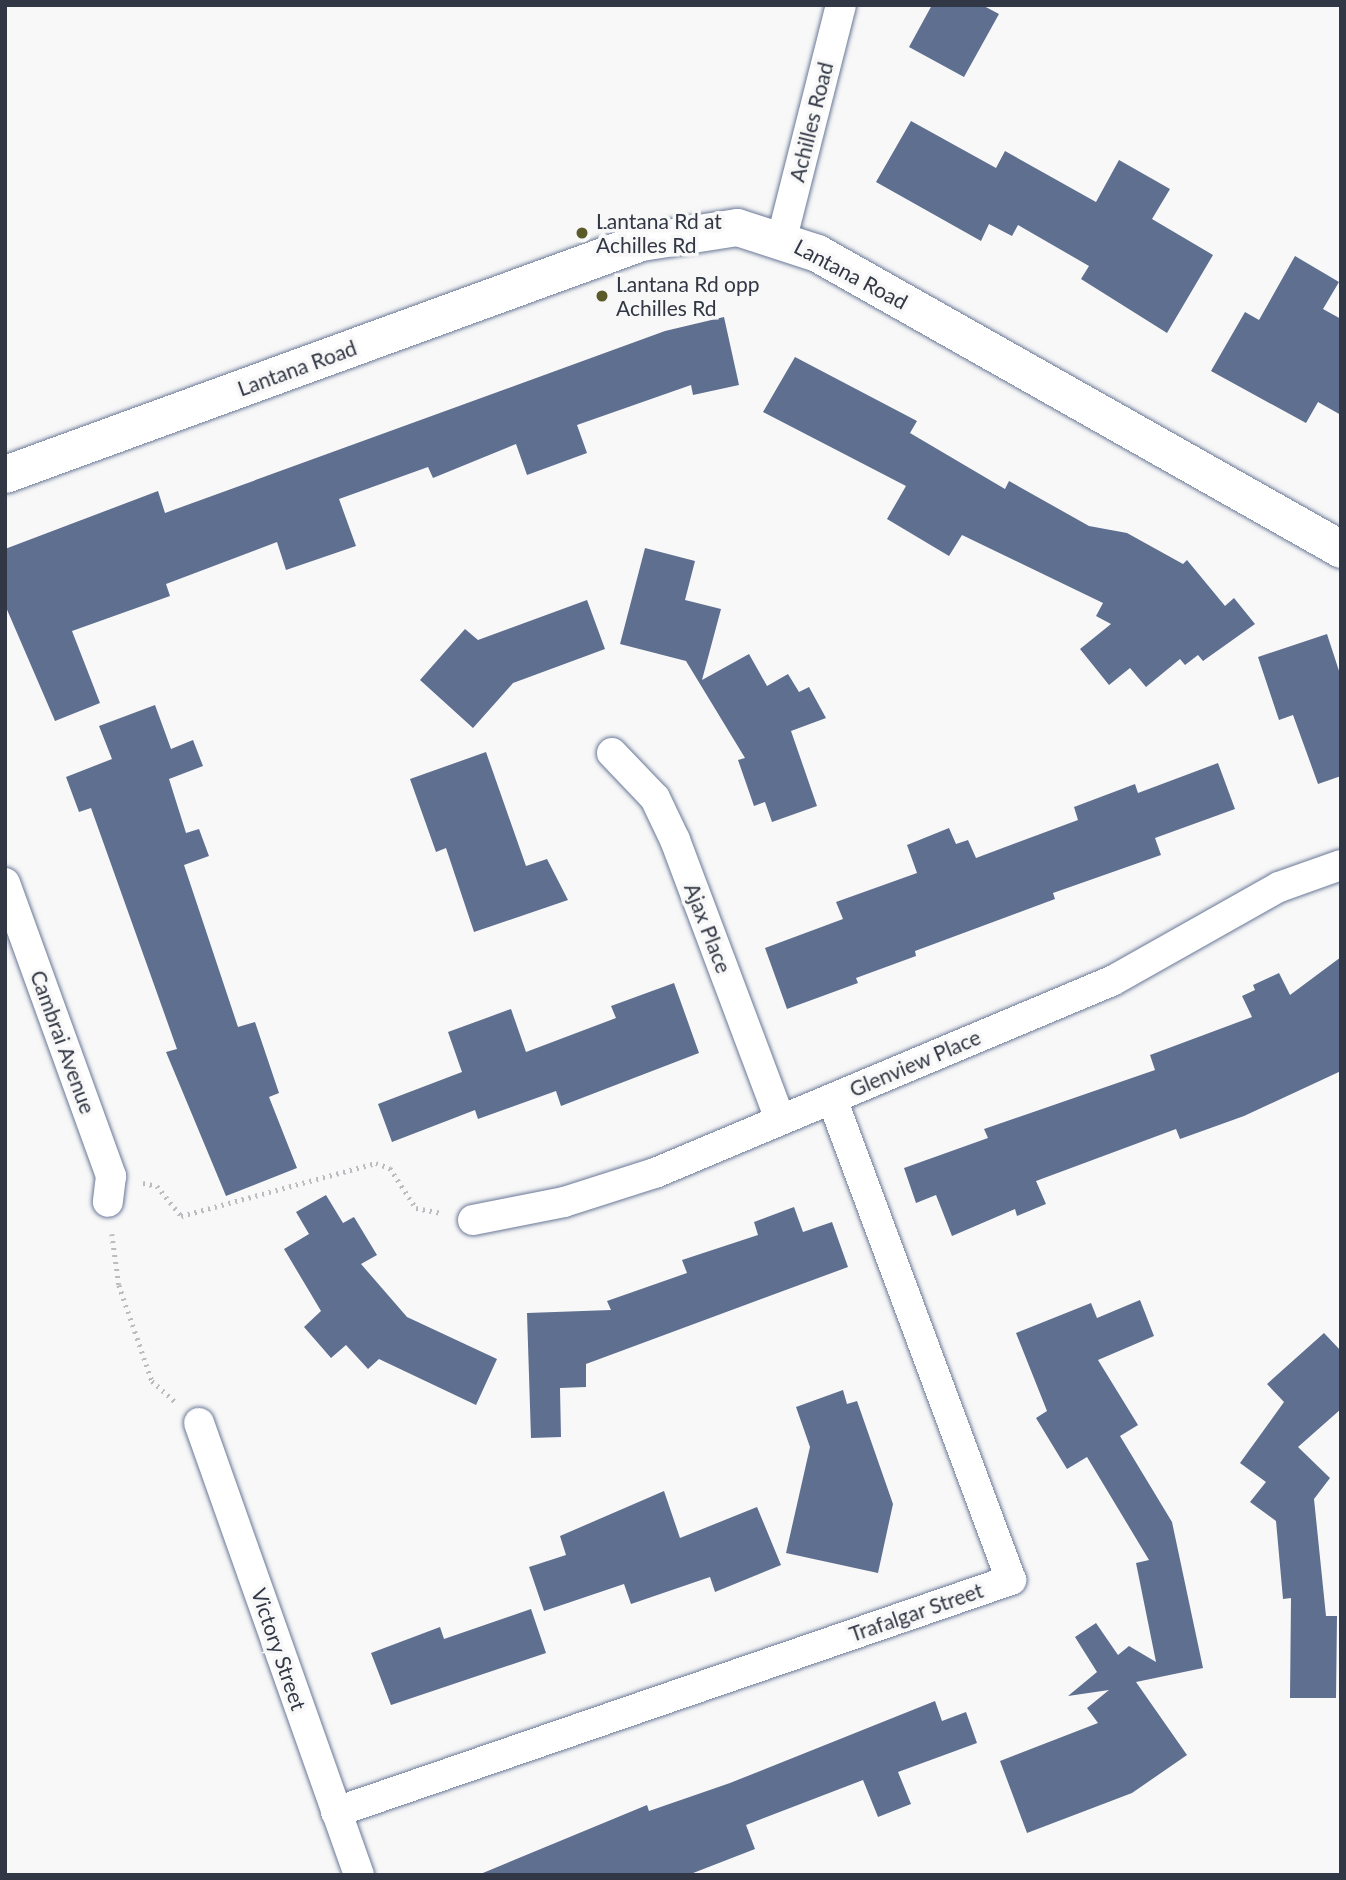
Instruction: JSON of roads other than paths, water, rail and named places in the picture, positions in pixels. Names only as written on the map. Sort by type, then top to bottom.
[{"type":"street","name":"Achilles Road","points":[[782,238],[841,5]]},
{"type":"street","name":"Lantana Road","points":[[5,474],[641,242],[710,227],[782,238],[1341,549]]},
{"type":"street","name":"Ajax Place","points":[[612,752],[655,798],[675,840],[780,1119]]},
{"type":"street","name":"Glenview Place","points":[[482,1219],[654,1173],[1112,981],[1279,887],[1341,865]]},
{"type":"street","name":"Cambrai Avenue","points":[[5,883],[109,1189]]},
{"type":"street","name":"Trafalgar Street","points":[[336,1812],[1012,1580],[832,1099]]},
{"type":"street","name":"Victory Street","points":[[199,1423],[359,1875]]},
{"type":"place","name":"Lantana Rd at Achilles Rd","points":[[582,233]]},
{"type":"place","name":"Lantana Rd opp Achilles Rd","points":[[602,296]]}]
